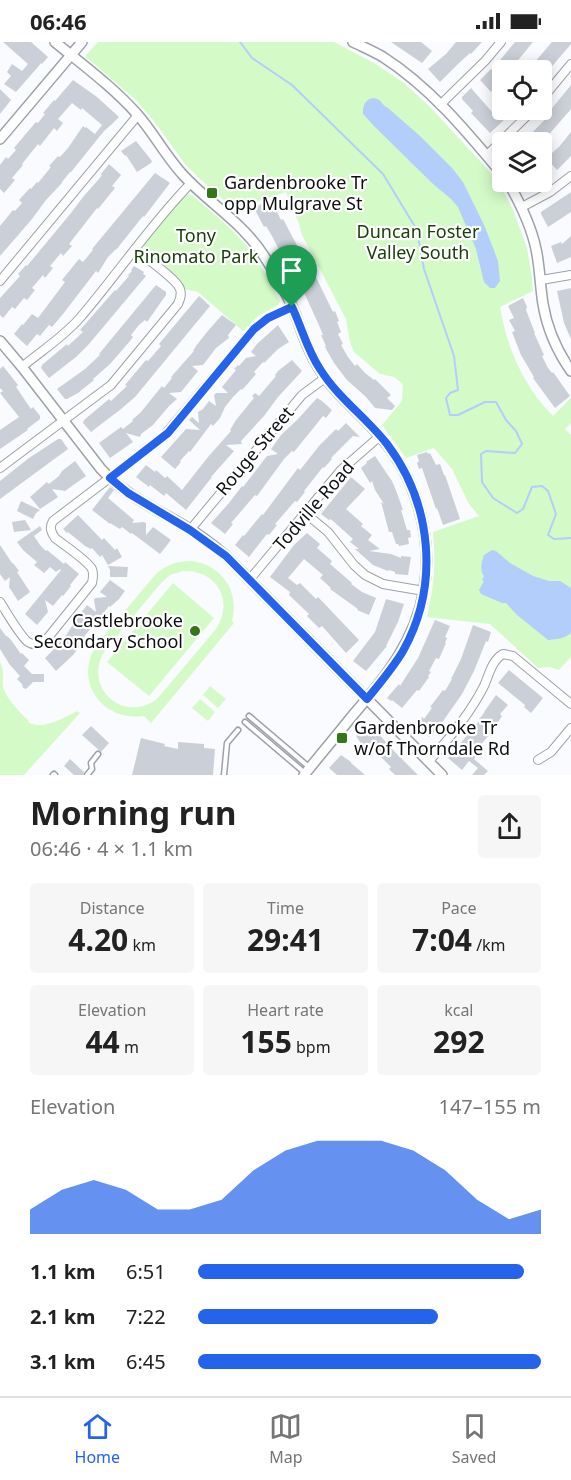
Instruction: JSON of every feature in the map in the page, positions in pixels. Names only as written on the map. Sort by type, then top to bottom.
[{"type":"street","points":[[55,42],[119,95],[138,115],[168,157],[191,183],[255,242],[292,307],[311,355],[325,378],[380,436],[396,457],[410,482],[421,513],[427,563],[424,591],[415,623],[404,649],[388,674],[308,772]]},
{"type":"street","points":[[0,139],[82,42]]},
{"type":"street","points":[[353,42],[391,62],[419,84],[492,161]]},
{"type":"street","points":[[440,105],[485,61],[500,42]]},
{"type":"street","points":[[552,87],[571,64]]},
{"type":"street","points":[[0,281],[138,115]]},
{"type":"street","points":[[487,155],[523,120]]},
{"type":"street","points":[[522,207],[550,192],[571,176]]},
{"type":"street","points":[[22,367],[61,337],[79,319],[191,183]]},
{"type":"street","points":[[513,192],[522,207],[536,246],[547,322],[571,372]]},
{"type":"street","points":[[0,468],[111,385],[178,304],[181,296],[180,288],[175,281],[135,249]]},
{"type":"street","points":[[541,280],[571,275]]},
{"type":"street","points":[[0,602],[29,642],[37,644],[46,640],[92,584],[94,573],[89,565],[51,532],[53,521],[168,433],[254,329],[268,318],[292,307]]},
{"type":"street","points":[[0,341],[110,478],[141,502],[190,530],[221,552],[442,775]]},
{"type":"street","name":"Rouge Street","points":[[190,530],[302,395],[325,378]]},
{"type":"street","name":"Todville Road","points":[[250,579],[341,470],[380,436]]},
{"type":"street","points":[[305,513],[328,532],[354,565],[365,575],[383,584],[424,591]]},
{"type":"street","points":[[429,761],[465,717],[484,686],[495,661],[503,654],[513,656],[571,704]]},
{"type":"street","points":[[538,760],[550,752],[571,728]]},
{"type":"lane","points":[[249,716],[308,772]]},
{"type":"lane","points":[[244,722],[308,772]]},
{"type":"lane","points":[[224,775],[227,743],[238,730]]},
{"type":"lane","points":[[87,775],[92,769],[91,762],[98,754]]},
{"type":"green space","name":"Duncan Foster Valley South","points":[[98,42],[334,42],[374,63],[404,83],[430,107],[491,173],[492,192],[504,192],[513,210],[527,248],[531,271],[533,291],[500,307],[512,352],[533,392],[553,416],[571,398],[571,423],[565,429],[571,435],[571,657],[559,670],[550,667],[538,668],[490,624],[427,617],[434,575],[433,532],[479,516],[469,504],[452,469],[434,448],[406,458],[382,425],[402,401],[403,384],[394,377],[380,374],[354,352],[346,319],[302,235],[286,192],[234,209],[185,164],[136,100],[86,55]]},
{"type":"green space","name":"Tony Rinomato Park","points":[[188,194],[219,218],[243,242],[260,265],[280,301],[278,305],[258,316],[243,331],[198,292],[184,289],[180,281],[145,250],[146,242]]},
{"type":"green space","points":[[191,561],[211,567],[226,581],[233,599],[232,621],[234,623],[151,723],[144,716],[129,716],[115,712],[95,695],[90,684],[88,670],[98,643],[155,575],[167,566]],"holes":[[[183,571],[195,572],[213,581],[223,598],[224,608],[216,629],[157,699],[144,706],[131,707],[119,704],[109,697],[98,676],[106,649],[170,575]]]},
{"type":"green space","points":[[173,583],[214,618],[149,696],[107,662]]},
{"type":"green space","points":[[0,662],[6,695],[28,722],[46,724],[77,711],[80,713],[24,775],[0,775]]},
{"type":"green space","points":[[210,686],[226,699],[218,708],[203,695]]},
{"type":"green space","points":[[200,699],[215,712],[208,721],[192,708]]},
{"type":"water","points":[[374,98],[420,136],[463,182],[485,227],[498,261],[500,281],[495,288],[490,288],[484,282],[476,249],[458,207],[363,114],[365,103]]},
{"type":"water","points":[[492,550],[533,576],[549,581],[560,581],[571,588],[571,633],[563,638],[548,640],[506,603],[481,594],[479,590],[484,581],[482,580],[484,576],[481,569],[482,560],[484,555]]},
{"type":"building","points":[[3,42],[31,42],[48,57],[16,92],[4,84],[11,76],[7,72],[12,64],[22,71],[28,64]]},
{"type":"building","points":[[391,42],[421,42],[432,51],[422,63]]},
{"type":"building","points":[[456,42],[482,42],[440,82],[428,69]]},
{"type":"building","points":[[515,42],[533,42],[518,60],[500,60]]},
{"type":"building","points":[[552,42],[571,42],[552,66],[552,60],[537,60]]},
{"type":"building","points":[[491,69],[492,91],[491,92],[480,80]]},
{"type":"building","points":[[73,80],[119,117],[104,131],[0,256],[0,226],[22,203],[19,200],[38,183],[51,167],[49,166],[68,148],[83,126],[95,134],[102,125],[82,108],[81,110],[72,103],[58,119],[63,123],[57,131],[54,128],[40,146],[38,144],[12,178],[15,180],[4,193],[0,189],[0,165],[16,150],[14,148]]},
{"type":"building","points":[[571,85],[571,109],[551,132],[533,132],[544,120],[552,120],[552,108]]},
{"type":"building","points":[[471,88],[492,112],[492,120],[504,120],[490,133],[471,113],[473,111],[462,97]]},
{"type":"building","points":[[0,89],[11,100],[0,114]]},
{"type":"building","points":[[571,132],[571,156],[557,170],[552,165],[552,153]]},
{"type":"building","points":[[136,141],[152,161],[137,172],[121,151]]},
{"type":"building","points":[[109,164],[121,175],[112,186],[115,188],[69,244],[72,246],[63,256],[61,253],[50,266],[53,268],[45,278],[43,275],[32,288],[35,290],[27,300],[24,298],[15,309],[12,307],[3,318],[0,315],[0,298]]},
{"type":"building","points":[[155,173],[170,183],[52,327],[49,325],[40,336],[37,334],[27,346],[14,334],[32,314],[38,318],[65,282],[62,280],[79,259],[83,262]]},
{"type":"building","points":[[571,192],[571,212],[548,227],[541,212]]},
{"type":"building","points":[[265,202],[270,212],[276,210],[281,220],[283,219],[310,270],[312,269],[333,312],[335,311],[341,332],[338,334],[343,344],[341,345],[348,357],[355,366],[357,364],[391,395],[387,398],[395,406],[392,410],[375,408],[347,380],[334,363],[325,347],[321,335],[323,335],[301,286],[292,291],[290,286],[299,282],[291,266],[288,267],[254,208]]},
{"type":"building","points":[[571,236],[571,257],[557,263],[551,246],[561,242],[562,244]]},
{"type":"building","points":[[134,266],[146,276],[89,344],[49,378],[41,368],[42,365],[83,332],[80,330],[129,276]]},
{"type":"building","points":[[156,285],[166,292],[166,295],[147,322],[145,320],[139,325],[131,335],[133,337],[130,341],[94,380],[78,393],[65,399],[57,389],[100,355]]},
{"type":"building","points":[[571,288],[571,339],[564,323],[557,291]]},
{"type":"building","points":[[199,296],[210,306],[135,397],[91,432],[83,423],[84,420],[109,399],[111,401],[127,386],[125,385],[161,346],[159,344]]},
{"type":"building","points":[[523,298],[544,355],[542,356],[548,368],[570,396],[555,408],[533,378],[512,332],[515,331],[509,320],[514,318],[508,306]]},
{"type":"building","points":[[222,315],[236,325],[228,335],[229,338],[216,348],[203,365],[192,366],[198,371],[181,392],[169,393],[177,399],[153,425],[140,437],[126,433],[133,442],[110,458],[99,443],[133,421],[162,386],[164,388]]},
{"type":"building","points":[[278,325],[289,342],[278,349],[254,372],[256,374],[233,397],[220,418],[213,426],[211,424],[175,469],[161,457],[186,429],[200,430],[189,420],[192,417],[199,423],[198,412],[209,401],[216,406],[214,395],[228,393],[222,387],[236,370],[234,369],[246,358],[256,356],[251,352]]},
{"type":"building","points":[[292,360],[302,371],[241,441],[242,444],[226,445],[234,451],[186,510],[166,493],[164,496],[136,477],[146,465],[165,478],[167,476],[182,490],[231,431],[236,420],[254,398],[252,396],[255,393],[259,396],[278,371]]},
{"type":"building","points":[[3,366],[40,419],[0,449],[0,430],[19,417],[0,393],[3,391],[0,388],[0,369]]},
{"type":"building","points":[[317,398],[332,410],[326,418],[323,416],[294,452],[292,451],[284,459],[257,496],[255,495],[231,523],[233,524],[225,534],[211,523],[267,456],[278,454],[271,449],[281,435]]},
{"type":"building","points":[[346,423],[360,437],[353,436],[331,458],[297,502],[295,501],[249,557],[235,545],[263,515],[298,468],[300,470],[319,446],[336,429],[338,431]]},
{"type":"building","points":[[61,439],[68,449],[0,499],[0,481]]},
{"type":"building","points":[[430,453],[436,465],[440,464],[460,519],[443,525],[422,468],[419,469],[417,463],[419,461],[417,455]]},
{"type":"building","points":[[375,456],[392,481],[397,493],[407,530],[410,530],[409,544],[399,546],[396,544],[392,532],[389,532],[381,502],[384,504],[372,481],[370,483],[361,468]]},
{"type":"building","points":[[75,461],[86,476],[65,491],[52,489],[58,497],[40,509],[30,497]]},
{"type":"building","points":[[351,477],[365,489],[346,509],[372,535],[368,540],[380,549],[369,551],[401,558],[401,556],[411,557],[408,575],[395,574],[395,572],[373,565],[355,549],[359,549],[350,542],[353,539],[333,521],[321,514]]},
{"type":"building","points":[[110,487],[114,490],[108,498],[134,520],[132,523],[144,522],[146,523],[146,535],[153,527],[171,540],[160,554],[132,533],[110,524],[92,510]]},
{"type":"building","points":[[21,501],[40,510],[33,519],[17,511]]},
{"type":"building","points":[[78,515],[102,540],[104,538],[115,550],[117,548],[122,557],[108,565],[102,555],[100,557],[92,548],[85,546],[67,533],[63,529]]},
{"type":"building","points":[[25,520],[31,530],[14,532],[12,522]]},
{"type":"building","points":[[40,526],[42,530],[34,536],[40,545],[79,574],[53,606],[45,600],[48,612],[37,625],[25,614],[61,570],[56,572],[50,567],[44,573],[34,565],[37,562],[17,542]]},
{"type":"building","points":[[307,533],[320,544],[317,548],[332,561],[330,564],[351,584],[376,598],[369,615],[357,610],[330,589],[320,578],[323,575],[304,559],[288,578],[297,585],[300,583],[316,599],[318,597],[359,640],[346,653],[322,626],[319,628],[307,616],[309,614],[289,595],[290,592],[270,577],[294,545]]},
{"type":"building","points":[[0,545],[19,571],[17,572],[30,592],[18,601],[9,587],[10,577],[5,581],[0,574]]},
{"type":"building","points":[[108,566],[128,567],[127,577],[110,577]]},
{"type":"building","points":[[110,580],[125,591],[109,606],[87,633],[73,655],[56,671],[45,658],[67,634],[87,605],[96,612],[94,600],[107,597],[100,592]]},
{"type":"building","points":[[386,599],[404,604],[387,646],[366,671],[353,661],[375,632]]},
{"type":"building","points":[[435,620],[450,626],[445,637],[447,638],[446,643],[439,659],[436,658],[429,671],[431,672],[429,677],[402,708],[387,698],[399,684],[400,686],[418,658]]},
{"type":"building","points":[[473,625],[491,632],[488,642],[486,641],[462,694],[429,737],[415,725],[422,717],[424,719],[432,708],[430,707],[443,690],[445,691],[452,679]]},
{"type":"building","points":[[0,628],[21,654],[29,660],[24,666],[32,674],[44,674],[44,682],[33,682],[26,689],[23,688],[17,679],[20,676],[0,649]]},
{"type":"building","points":[[509,670],[543,698],[531,713],[524,707],[525,705],[498,683]]},
{"type":"building","points":[[496,695],[508,705],[500,714],[502,716],[489,735],[474,753],[477,755],[474,759],[488,771],[484,775],[472,775],[478,768],[469,761],[462,770],[448,758],[480,720]]},
{"type":"building","points":[[368,722],[418,775],[395,775],[389,769],[391,767],[373,749],[370,752],[360,742],[356,736]]},
{"type":"building","points":[[91,726],[109,743],[101,752],[82,735]]},
{"type":"building","points":[[141,738],[178,749],[178,742],[204,744],[204,748],[215,749],[213,775],[132,775]]},
{"type":"building","points":[[341,755],[365,775],[337,775],[329,768]]},
{"type":"building","points":[[70,759],[84,772],[83,775],[74,775],[64,766]]},
{"type":"waterway","points":[[240,42],[252,58],[292,85],[383,174],[417,230],[424,269],[454,356],[458,390],[450,393],[446,398],[450,415],[458,415],[485,402],[496,402],[522,444],[515,453],[486,451],[481,454],[482,482],[493,498],[517,513],[523,509],[532,487],[542,486],[548,491],[556,514],[548,535],[554,539],[571,538]]},
{"type":"place","name":"Gardenbrooke Tr opp Mulgrave St","points":[[212,193]]},
{"type":"place","name":"Castlebrooke Secondary School","points":[[195,631]]},
{"type":"place","name":"Gardenbrooke Tr w/of Thorndale Rd","points":[[342,738]]},
{"type":"route","points":[[292,307],[318,367],[332,387],[380,436],[396,457],[410,482],[421,513],[427,563],[420,610],[404,649],[388,674],[367,699],[217,548],[141,502],[110,478],[168,433],[254,329],[268,318],[292,307]]}]
